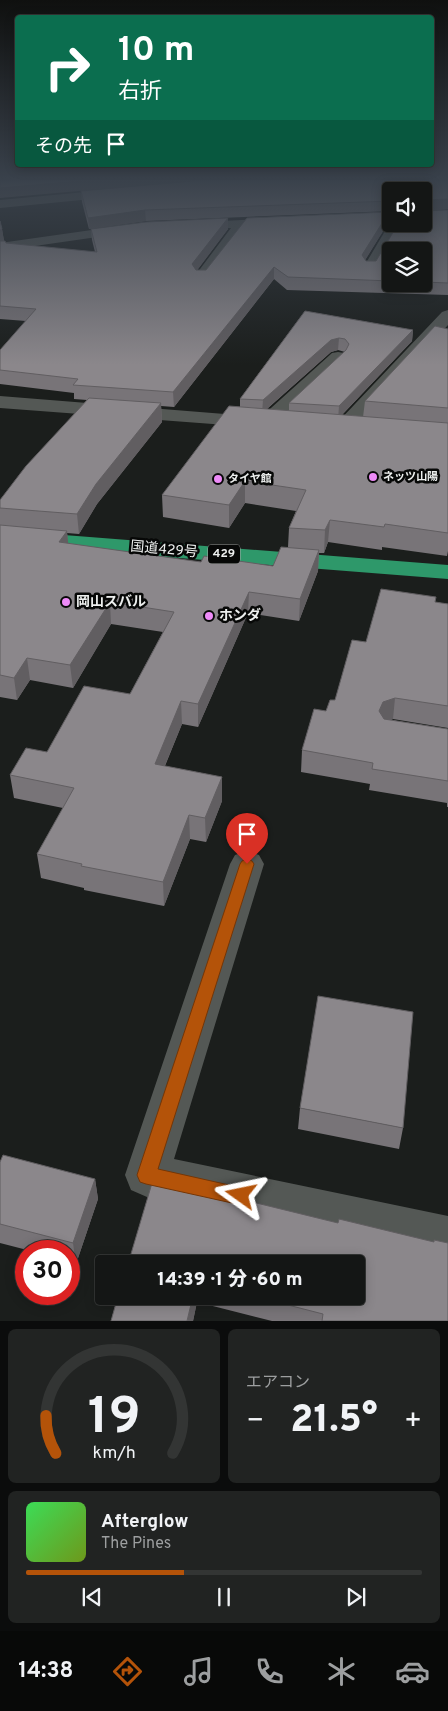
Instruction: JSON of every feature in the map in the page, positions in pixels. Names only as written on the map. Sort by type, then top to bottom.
[{"type":"highway","name":"国道429号","points":[[0,536],[448,572]]},
{"type":"street","points":[[0,248],[43,242]]},
{"type":"street","points":[[200,277],[227,242]]},
{"type":"street","points":[[370,268],[385,242]]},
{"type":"street","points":[[344,427],[448,315]]},
{"type":"street","points":[[267,422],[338,357]]},
{"type":"street","points":[[0,402],[296,424]]},
{"type":"street","points":[[247,864],[146,1175],[448,1239]]},
{"type":"building","points":[[0,242],[97,252],[94,242],[209,242],[192,264],[196,270],[206,270],[228,242],[370,242],[362,255],[366,261],[376,261],[382,251],[382,281],[288,277],[274,267],[173,392],[73,385],[78,379],[0,370],[0,350],[36,309],[0,306]]},
{"type":"building","points":[[388,242],[448,242],[448,283],[432,282],[432,242]]},
{"type":"building","points":[[305,311],[413,330],[339,406],[289,403],[346,350],[349,344],[345,339],[339,338],[331,340],[263,400],[240,399]]},
{"type":"building","points":[[435,326],[448,329],[448,408],[365,401]]},
{"type":"building","points":[[89,398],[161,403],[96,484],[77,514],[0,508],[0,500],[26,466]]},
{"type":"building","points":[[229,406],[448,423],[448,533],[385,524],[384,527],[330,520],[325,530],[289,528],[306,490],[245,481],[229,505],[162,495]]},
{"type":"building","points":[[0,525],[67,531],[59,542],[201,562],[204,556],[273,566],[281,547],[319,550],[300,599],[249,592],[198,704],[181,701],[155,764],[222,777],[205,818],[189,815],[163,882],[81,866],[82,864],[37,854],[74,788],[10,775],[26,748],[47,752],[84,686],[130,694],[174,612],[110,602],[70,665],[27,658],[14,678],[0,675]]},
{"type":"building","points":[[381,589],[436,597],[435,602],[448,604],[448,706],[395,698],[383,702],[379,711],[384,719],[448,729],[448,781],[372,769],[373,763],[302,750],[314,709],[326,711],[330,700],[335,700],[352,640],[366,642]]},
{"type":"building","points":[[318,996],[413,1012],[403,1128],[300,1108]]},
{"type":"building","points":[[3,1155],[95,1179],[74,1240],[61,1240],[0,1224],[0,1162]]},
{"type":"building","points":[[152,1183],[235,1203],[236,1198],[338,1223],[339,1219],[434,1242],[434,1240],[448,1243],[448,1321],[322,1321],[323,1314],[288,1305],[365,1305],[365,1255],[131,1255]]},
{"type":"building","points":[[115,1305],[191,1305],[187,1321],[111,1321]]},
{"type":"place","name":"ネッツ山陽","points":[[373,477]]},
{"type":"place","name":"タイヤ館","points":[[218,479]]},
{"type":"place","name":"岡山スバル","points":[[66,602]]},
{"type":"place","name":"ホンダ","points":[[209,616]]},
{"type":"route","points":[[241,1195],[146,1175],[247,864]]}]
